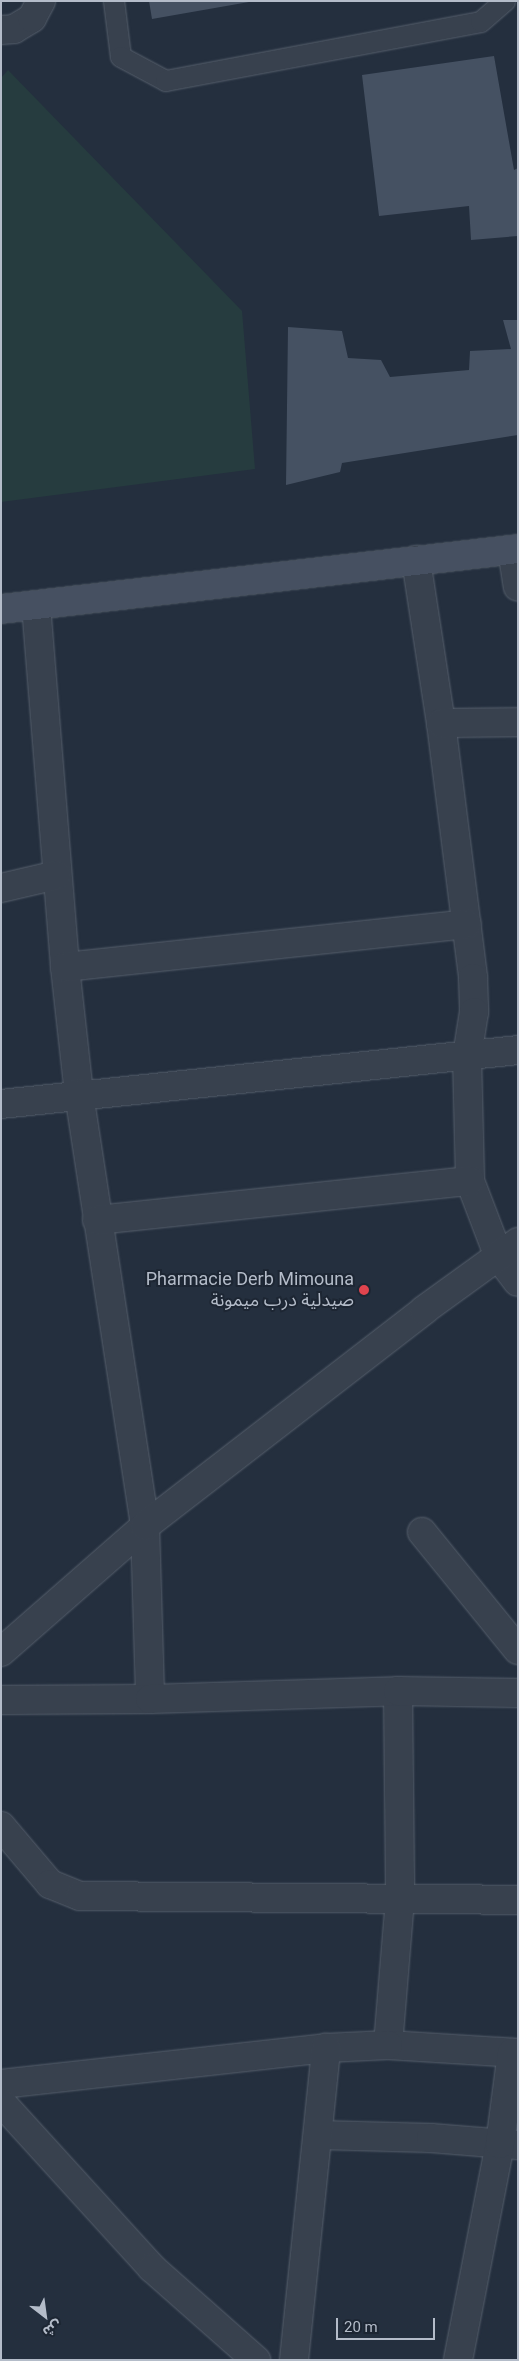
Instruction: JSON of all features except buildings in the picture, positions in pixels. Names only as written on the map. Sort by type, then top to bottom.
[{"type":"main road","points":[[1,609],[515,550]]},
{"type":"street","points":[[1,30],[14,29],[32,18],[41,1]]},
{"type":"street","points":[[515,550],[518,587]]},
{"type":"street","points":[[416,560],[441,723],[467,924],[474,1012],[468,1056],[470,1181],[508,1250],[518,1282]]},
{"type":"street","points":[[36,605],[65,967],[79,1094],[96,1220],[145,1526],[150,1699]]},
{"type":"street","points":[[441,723],[518,722]]},
{"type":"street","points":[[1,888],[57,875]]},
{"type":"street","points":[[65,967],[467,924]]},
{"type":"street","points":[[1,1104],[79,1094],[518,1050]]},
{"type":"street","points":[[96,1220],[470,1181]]},
{"type":"street","points":[[3,1642],[145,1526],[424,1310],[508,1250]]},
{"type":"street","points":[[422,1532],[518,1650]]},
{"type":"street","points":[[388,2045],[400,1899],[398,1690]]},
{"type":"street","points":[[1,1700],[150,1699],[398,1690],[518,1693]]},
{"type":"street","points":[[1,1826],[50,1884],[80,1896],[518,1900]]},
{"type":"street","points":[[1,2084],[326,2048],[388,2045],[515,2053],[509,2145],[458,2360]]},
{"type":"street","points":[[294,2360],[319,2135],[326,2048]]},
{"type":"street","points":[[1,2102],[152,2268],[256,2360]]},
{"type":"street","points":[[319,2135],[431,2138],[509,2145]]},
{"type":"lane","points":[[114,1],[121,57],[166,81],[481,22],[505,1]]},
{"type":"green space","points":[[8,70],[242,311],[255,469],[1,502],[1,78]]},
{"type":"place","name":"Pharmacie Derb Mimouna صيدلية درب ميمونة","points":[[364,1290]]}]
